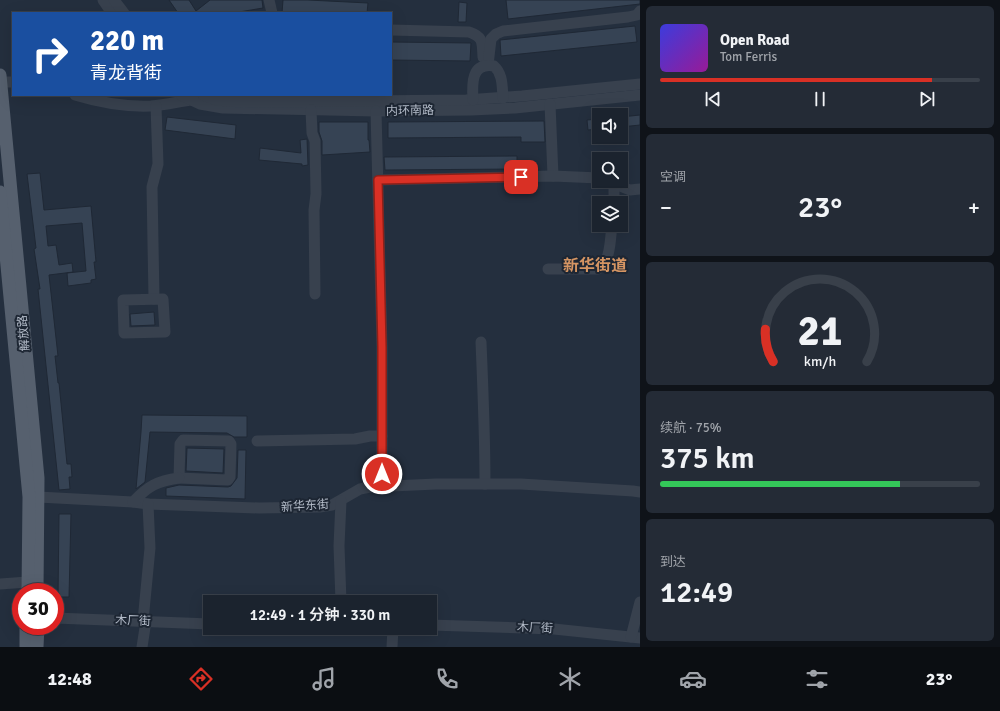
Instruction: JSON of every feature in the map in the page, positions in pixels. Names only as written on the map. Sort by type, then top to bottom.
[{"type":"main road","name":"解放路","points":[[5,80],[38,478],[37,583]]},
{"type":"main road","name":"解放路","points":[[0,192],[28,476],[28,583]]},
{"type":"main road","points":[[26,635],[26,647]]},
{"type":"main road","points":[[37,647],[38,635]]},
{"type":"street","points":[[103,0],[111,12]]},
{"type":"street","points":[[114,0],[123,12]]},
{"type":"street","points":[[269,0],[272,12]]},
{"type":"street","points":[[486,42],[496,34],[503,31],[628,17],[637,15],[640,11]]},
{"type":"street","points":[[392,30],[469,32],[476,34],[486,42]]},
{"type":"street","points":[[486,42],[486,65]]},
{"type":"street","points":[[473,100],[474,78],[477,71],[486,65],[494,66],[500,73],[502,79],[503,98]]},
{"type":"street","name":"内环南路","points":[[206,96],[217,100],[241,102],[473,100],[640,84]]},
{"type":"street","name":"内环南路","points":[[186,98],[200,104],[223,108],[376,111],[515,108],[640,95]]},
{"type":"street","points":[[78,96],[92,100],[136,106],[156,106],[186,98]]},
{"type":"street","points":[[550,104],[553,176]]},
{"type":"street","points":[[154,299],[152,187],[158,164],[156,106]]},
{"type":"street","points":[[311,110],[312,133],[314,140],[316,194],[314,210],[315,294]]},
{"type":"street","points":[[376,111],[382,347],[382,486]]},
{"type":"street","points":[[378,180],[553,176],[592,178]]},
{"type":"street","points":[[624,188],[630,190],[640,189]]},
{"type":"street","points":[[548,269],[598,269],[602,267],[608,256],[611,232]]},
{"type":"street","points":[[154,299],[164,299],[165,332],[124,333],[123,300],[154,299]]},
{"type":"street","points":[[481,342],[483,418],[485,436],[485,484]]},
{"type":"street","points":[[257,442],[355,440],[370,436],[382,436]]},
{"type":"street","points":[[133,502],[149,487],[166,480],[179,478],[228,480],[230,477],[231,444],[229,441],[182,440],[180,444],[179,478]]},
{"type":"street","name":"新华东街","points":[[38,497],[148,504],[259,508],[332,505],[360,489],[382,486],[436,484],[528,484],[640,492]]},
{"type":"street","points":[[341,501],[339,546],[341,595]]},
{"type":"street","points":[[142,647],[150,548],[148,504]]},
{"type":"street","points":[[0,584],[12,585]]},
{"type":"street","points":[[636,638],[640,602]]},
{"type":"street","name":"木厂街","points":[[64,618],[203,624]]},
{"type":"street","name":"木厂街","points":[[437,625],[554,629],[636,638]]},
{"type":"street","points":[[392,647],[393,635]]},
{"type":"building","points":[[169,0],[189,0],[196,11],[210,0],[262,0],[263,8],[239,12],[177,12]]},
{"type":"building","points":[[283,0],[368,3],[367,12],[282,12]]},
{"type":"building","points":[[506,0],[640,0],[640,4],[508,19]]},
{"type":"building","points":[[459,2],[467,3],[466,22],[458,22]]},
{"type":"building","points":[[635,26],[637,42],[501,56],[500,40]]},
{"type":"building","points":[[392,42],[471,43],[470,61],[392,60]]},
{"type":"building","points":[[640,115],[640,125],[628,126],[628,116]]},
{"type":"building","points":[[167,117],[236,125],[235,139],[165,130]]},
{"type":"building","points":[[587,120],[592,120],[592,130],[588,130]]},
{"type":"building","points":[[544,121],[545,142],[521,142],[521,137],[388,138],[388,122]]},
{"type":"building","points":[[319,122],[368,122],[370,152],[322,155],[322,141],[319,132]]},
{"type":"building","points":[[307,139],[308,165],[302,166],[302,164],[259,160],[260,148],[301,153],[300,140]]},
{"type":"building","points":[[517,156],[517,169],[385,170],[384,157]]},
{"type":"building","points":[[40,173],[44,210],[91,206],[96,262],[94,262],[96,279],[91,280],[91,283],[68,286],[67,273],[86,271],[82,223],[46,226],[48,246],[56,245],[59,265],[72,263],[73,272],[49,275],[58,356],[55,356],[67,464],[71,464],[72,477],[69,477],[70,489],[59,490],[38,289],[40,289],[34,249],[36,248],[27,174]]},
{"type":"building","points":[[154,312],[155,325],[131,326],[130,314]]},
{"type":"building","points":[[142,415],[247,416],[247,437],[234,437],[227,433],[150,432],[145,482],[136,489]]},
{"type":"building","points":[[187,448],[224,449],[223,473],[186,471]]},
{"type":"building","points":[[238,450],[246,450],[245,499],[166,496],[166,488],[179,485],[231,486],[237,478]]},
{"type":"building","points":[[59,514],[71,514],[69,597],[64,597],[64,583],[58,583]]},
{"type":"district","name":"新华街道","points":[[595,266]]},
{"type":"route","points":[[382,474],[382,347],[378,180],[521,177]]}]
